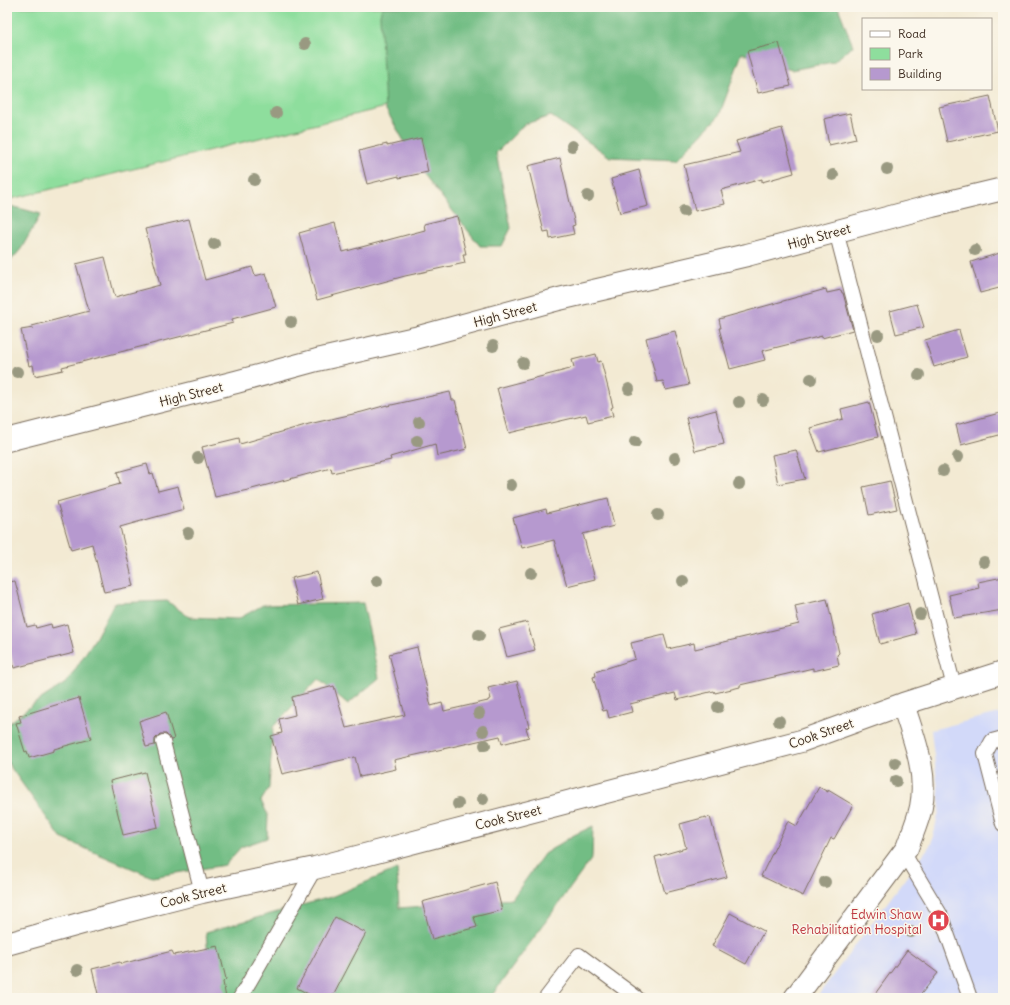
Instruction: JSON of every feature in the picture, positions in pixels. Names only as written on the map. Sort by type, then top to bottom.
[{"type":"street","name":"High Street","points":[[7,440],[317,360],[415,338],[559,299],[747,255],[932,206],[1003,189]]},
{"type":"street","name":"Cook Street","points":[[7,944],[202,892],[315,868],[802,741],[903,704],[1003,672]]},
{"type":"street","points":[[795,998],[906,848],[916,828],[921,806],[923,785],[921,763],[903,704]]},
{"type":"lane","points":[[836,231],[954,687]]},
{"type":"lane","points":[[1003,738],[992,741],[985,754],[1003,824]]},
{"type":"lane","points":[[163,742],[202,892]]},
{"type":"lane","points":[[903,852],[940,914],[970,998]]},
{"type":"lane","points":[[240,998],[315,868]]},
{"type":"lane","points":[[546,998],[579,955],[637,998]]},
{"type":"shaded area","name":"Edwin Shaw Rehabilitation Hospital","points":[[1003,712],[1003,998],[816,998],[931,844],[940,807],[931,730]]},
{"type":"green space","points":[[7,7],[693,7],[700,30],[7,200]]},
{"type":"green space","points":[[382,7],[838,7],[853,46],[833,62],[791,70],[742,53],[719,116],[676,160],[610,157],[551,116],[525,124],[496,153],[511,228],[502,246],[480,246],[420,169],[385,108],[380,15]]},
{"type":"green space","points":[[7,205],[41,214],[21,249],[7,265]]},
{"type":"green space","points":[[167,601],[189,617],[238,619],[263,605],[363,603],[379,678],[348,704],[318,679],[273,727],[269,788],[261,801],[268,815],[267,838],[241,847],[225,865],[152,877],[61,838],[9,765],[7,760],[7,725],[35,703],[67,682],[96,637],[114,603]]},
{"type":"green space","points":[[593,826],[592,858],[490,998],[211,998],[206,932],[331,897],[397,869],[399,908],[512,899],[544,854],[574,835]]},
{"type":"building","points":[[779,43],[791,86],[758,93],[747,51]]},
{"type":"building","points":[[990,96],[998,131],[947,142],[939,107]]},
{"type":"building","points":[[850,113],[856,139],[829,145],[824,119]]},
{"type":"building","points":[[782,128],[794,173],[762,182],[762,179],[721,190],[725,204],[695,211],[684,165],[740,152],[736,141]]},
{"type":"building","points":[[421,138],[428,172],[399,178],[399,176],[367,184],[359,151]]},
{"type":"building","points":[[560,158],[575,225],[572,226],[574,234],[550,239],[549,231],[544,232],[528,166]]},
{"type":"building","points":[[639,170],[648,206],[620,213],[611,179]]},
{"type":"building","points":[[457,216],[466,254],[463,254],[465,263],[405,276],[317,300],[299,233],[335,223],[343,252],[425,230],[424,224]]},
{"type":"building","points":[[189,219],[205,280],[252,267],[255,276],[266,273],[276,307],[232,319],[233,323],[62,367],[63,370],[35,376],[33,365],[29,366],[21,330],[33,328],[32,326],[89,311],[76,264],[105,257],[115,297],[160,285],[145,229]]},
{"type":"building","points":[[1003,252],[1003,287],[980,293],[971,262]]},
{"type":"building","points":[[826,289],[827,293],[841,290],[843,293],[853,330],[762,351],[765,360],[730,369],[719,328],[721,328],[719,319]]},
{"type":"building","points":[[917,304],[924,327],[896,334],[890,311]]},
{"type":"building","points":[[959,330],[967,357],[934,367],[925,340]]},
{"type":"building","points":[[675,331],[689,385],[666,390],[663,381],[657,382],[646,338]]},
{"type":"building","points":[[596,354],[598,362],[601,361],[613,407],[611,408],[613,416],[588,422],[586,415],[509,433],[497,388],[570,369],[574,367],[572,360]]},
{"type":"building","points":[[450,392],[452,400],[455,400],[467,449],[437,456],[435,444],[390,457],[391,460],[332,473],[331,468],[248,490],[215,497],[202,447],[239,438],[240,444],[309,424],[387,405]]},
{"type":"building","points":[[869,402],[878,437],[819,452],[810,428],[843,419],[841,409]]},
{"type":"building","points":[[716,410],[724,444],[695,451],[686,418]]},
{"type":"building","points":[[1003,412],[1003,434],[961,445],[956,425]]},
{"type":"building","points":[[796,450],[805,479],[778,484],[772,455]]},
{"type":"building","points":[[147,464],[150,474],[153,473],[158,491],[178,486],[184,509],[120,527],[134,586],[104,592],[92,544],[71,550],[57,502],[120,484],[117,472]]},
{"type":"building","points":[[890,481],[897,509],[869,515],[863,487]]},
{"type":"building","points":[[608,498],[614,526],[583,534],[595,579],[567,586],[554,540],[522,548],[513,518],[546,509],[547,513]]},
{"type":"building","points":[[317,572],[323,599],[298,605],[291,578]]},
{"type":"building","points":[[1003,577],[1003,610],[954,618],[949,595],[979,588],[978,582]]},
{"type":"building","points":[[15,581],[27,627],[35,625],[36,628],[51,624],[52,628],[67,624],[74,653],[14,668],[7,640],[7,582]]},
{"type":"building","points":[[827,599],[839,653],[837,655],[839,665],[813,671],[813,668],[740,685],[740,687],[715,693],[714,691],[677,700],[675,693],[630,704],[632,712],[609,718],[607,710],[603,711],[593,677],[596,676],[595,672],[635,659],[631,643],[664,635],[668,649],[694,643],[695,649],[799,624],[795,606]]},
{"type":"building","points":[[908,603],[916,634],[880,644],[872,614]]},
{"type":"building","points":[[527,622],[535,650],[507,657],[499,629]]},
{"type":"building","points":[[417,647],[431,706],[442,703],[444,711],[488,701],[491,699],[488,688],[517,681],[529,727],[526,728],[529,737],[502,744],[500,736],[394,760],[396,769],[360,777],[355,757],[282,774],[271,736],[282,733],[279,719],[295,715],[292,697],[334,686],[346,728],[405,715],[389,654]]},
{"type":"building","points":[[79,698],[91,739],[54,749],[54,751],[29,758],[27,751],[25,752],[16,723],[21,722],[19,716]]},
{"type":"building","points":[[166,712],[174,739],[171,740],[166,734],[160,734],[155,739],[155,745],[146,747],[139,721]]},
{"type":"building","points":[[145,772],[158,827],[123,835],[110,781]]},
{"type":"building","points":[[819,787],[828,792],[828,790],[853,805],[834,839],[831,838],[803,896],[761,876],[788,821],[797,826]]},
{"type":"building","points":[[710,817],[727,877],[665,893],[655,857],[686,848],[680,824]]},
{"type":"building","points":[[495,882],[502,910],[474,917],[477,927],[432,939],[422,902]]},
{"type":"building","points":[[730,913],[764,931],[746,964],[712,946]]},
{"type":"building","points":[[335,917],[366,933],[332,998],[316,998],[297,988]]},
{"type":"building","points":[[218,946],[226,979],[223,982],[226,998],[99,998],[92,969],[120,962],[121,964],[172,951],[174,955]]},
{"type":"building","points":[[907,950],[938,973],[918,998],[872,998]]},
{"type":"place","name":"Edwin Shaw Rehabilitation Hospital","points":[[938,921]]}]
